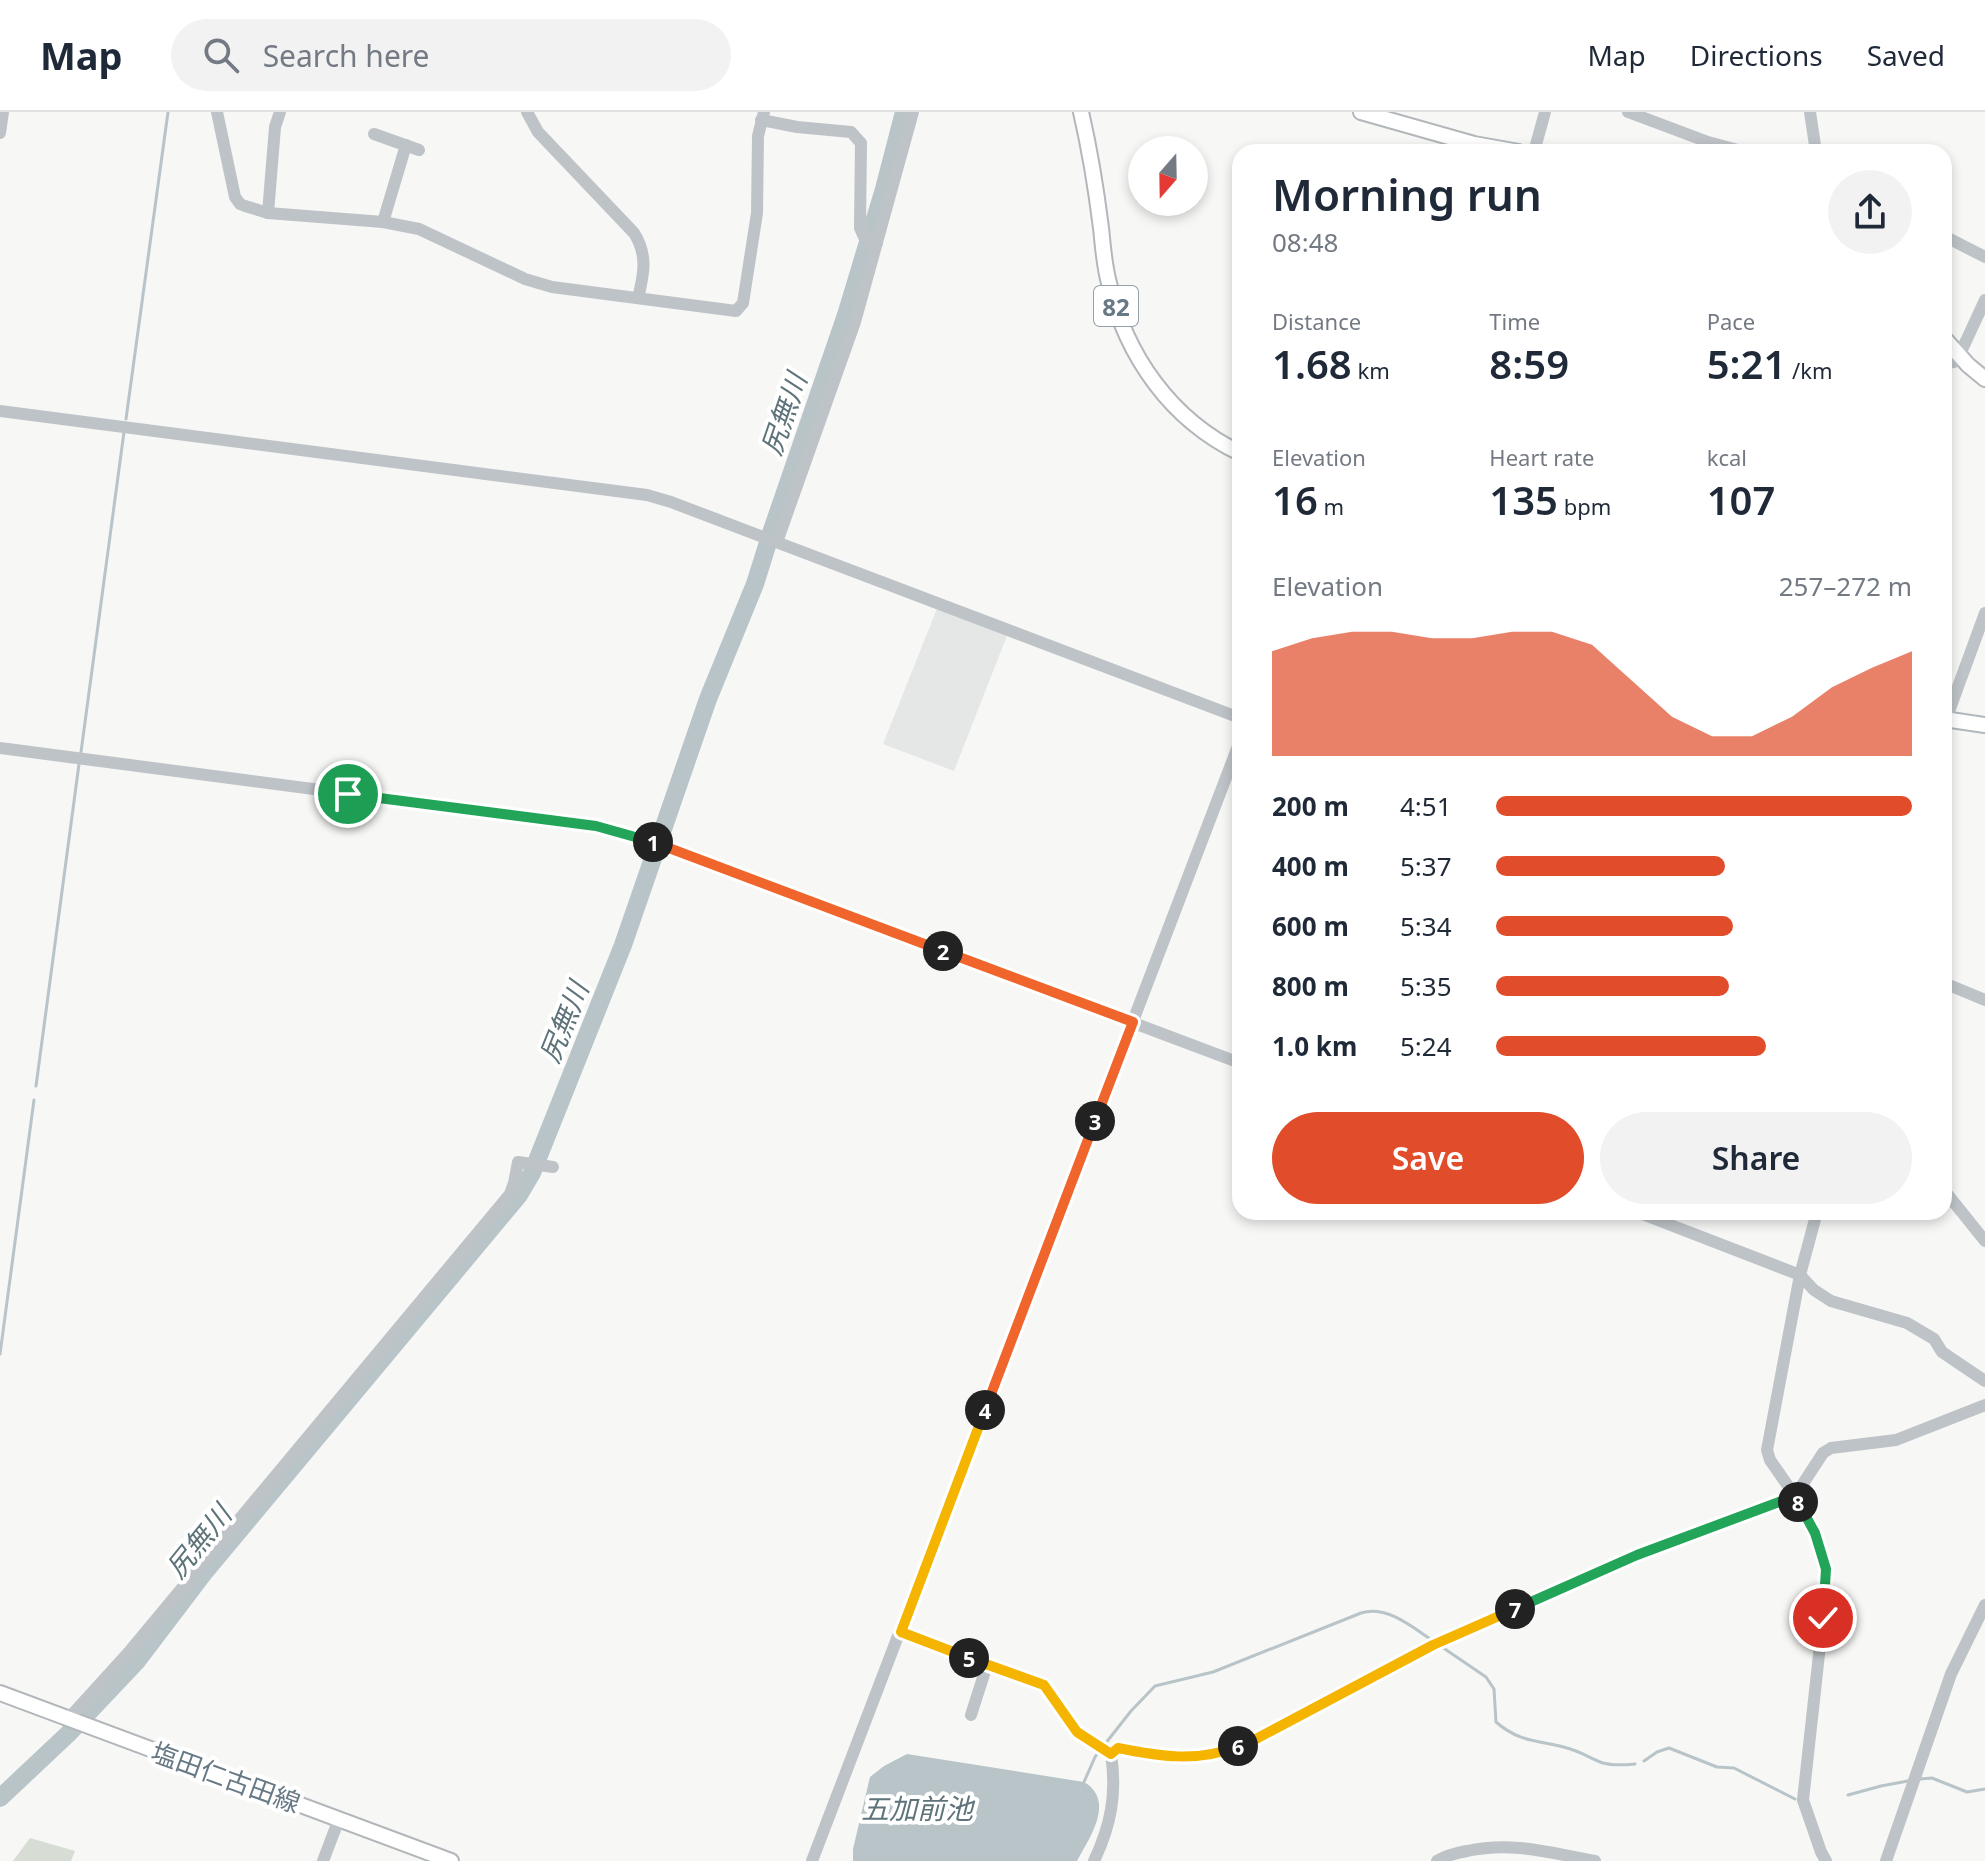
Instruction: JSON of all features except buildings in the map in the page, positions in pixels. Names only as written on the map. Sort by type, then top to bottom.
[{"type":"main road","name":"82","points":[[1081,112],[1092,157],[1108,281],[1129,343],[1167,399],[1187,419],[1232,448]]},
{"type":"main road","points":[[1364,112],[1460,144]]},
{"type":"main road","points":[[1952,346],[1985,379]]},
{"type":"main road","points":[[1952,722],[1985,725]]},
{"type":"main road","name":"塩田仁古田線","points":[[0,1693],[451,1861]]},
{"type":"street","points":[[0,133],[3,112]]},
{"type":"street","points":[[217,112],[235,197],[240,204],[268,213],[383,222],[419,229],[539,284],[552,287],[736,311],[743,303],[757,213],[758,136],[763,116],[797,127],[851,132],[861,143],[860,228],[872,241]]},
{"type":"street","points":[[268,213],[275,127],[280,112]]},
{"type":"street","points":[[527,112],[538,132],[634,233],[643,248],[638,298]]},
{"type":"street","points":[[777,542],[855,322],[872,241],[913,112]]},
{"type":"street","points":[[1536,144],[1545,112]]},
{"type":"street","points":[[1628,112],[1715,144]]},
{"type":"street","points":[[1810,112],[1815,144]]},
{"type":"street","points":[[374,134],[419,150]]},
{"type":"street","points":[[383,222],[406,145]]},
{"type":"street","points":[[1952,240],[1985,257]]},
{"type":"street","points":[[1952,362],[1960,354],[1985,300]]},
{"type":"street","points":[[0,411],[647,495],[1232,715]]},
{"type":"street","points":[[1952,702],[1985,613]]},
{"type":"street","points":[[0,748],[596,826],[624,833],[1232,1060]]},
{"type":"street","points":[[812,1861],[1232,762]]},
{"type":"street","points":[[1952,986],[1985,1000]]},
{"type":"street","points":[[71,1720],[510,1194],[518,1162],[548,1167]]},
{"type":"street","points":[[1952,1200],[1985,1241]]},
{"type":"street","points":[[1658,1220],[1800,1275],[1814,1290],[1831,1301],[1907,1323],[1934,1339],[1942,1352],[1985,1381]]},
{"type":"street","points":[[1815,1220],[1800,1275],[1767,1450],[1770,1460],[1815,1533],[1826,1569],[1803,1800],[1826,1861]]},
{"type":"street","points":[[1111,1754],[1118,1748],[1151,1755],[1184,1757],[1227,1751],[1254,1740],[1433,1645],[1637,1555],[1795,1496],[1823,1453],[1831,1448],[1896,1440],[1985,1405]]},
{"type":"street","points":[[1886,1861],[1951,1674],[1985,1605]]},
{"type":"street","points":[[901,1632],[1044,1685],[1077,1732],[1111,1754]]},
{"type":"street","points":[[971,1715],[987,1665]]},
{"type":"street","points":[[1094,1861],[1113,1803],[1111,1754]]},
{"type":"street","points":[[323,1861],[339,1819]]},
{"type":"street","points":[[1437,1861],[1446,1855],[1487,1846],[1519,1846],[1595,1861]]},
{"type":"shaded area","points":[[938,606],[1008,633],[954,771],[883,744]]},
{"type":"shaded area","points":[[30,1838],[75,1851],[71,1861],[13,1861]]},
{"type":"water","name":"五加前池","points":[[907,1754],[1084,1782],[1098,1799],[1099,1809],[1093,1831],[1077,1861],[853,1861],[870,1777]]},
{"type":"waterway","points":[[126,419],[168,112]]},
{"type":"waterway","name":"尻無川","points":[[0,1798],[68,1734],[137,1661],[203,1574],[519,1195],[532,1173],[623,945],[708,699],[755,584],[846,315],[904,112]]},
{"type":"waterway","points":[[81,752],[124,432]]},
{"type":"waterway","points":[[36,1086],[79,764]]},
{"type":"waterway","points":[[0,1354],[34,1100]]},
{"type":"waterway","points":[[1105,1744],[1155,1686],[1213,1672],[1361,1613],[1371,1611],[1390,1615],[1433,1641]]},
{"type":"waterway","points":[[1439,1645],[1486,1677],[1494,1689],[1496,1722],[1513,1734],[1572,1749],[1603,1763],[1635,1764]]},
{"type":"waterway","points":[[1644,1761],[1669,1748],[1717,1767],[1734,1768],[1795,1799]]},
{"type":"waterway","points":[[1084,1782],[1100,1750]]},
{"type":"waterway","points":[[1920,1779],[1932,1778],[1967,1792],[1985,1789]]},
{"type":"waterway","points":[[1848,1795],[1908,1781]]},
{"type":"route","points":[[348,794],[596,826],[624,833],[1133,1022],[901,1632],[1044,1685],[1077,1732],[1111,1754],[1118,1748],[1151,1755],[1184,1757],[1227,1751],[1254,1740],[1433,1645],[1637,1555],[1795,1496],[1815,1533],[1826,1569],[1823,1618]]}]
